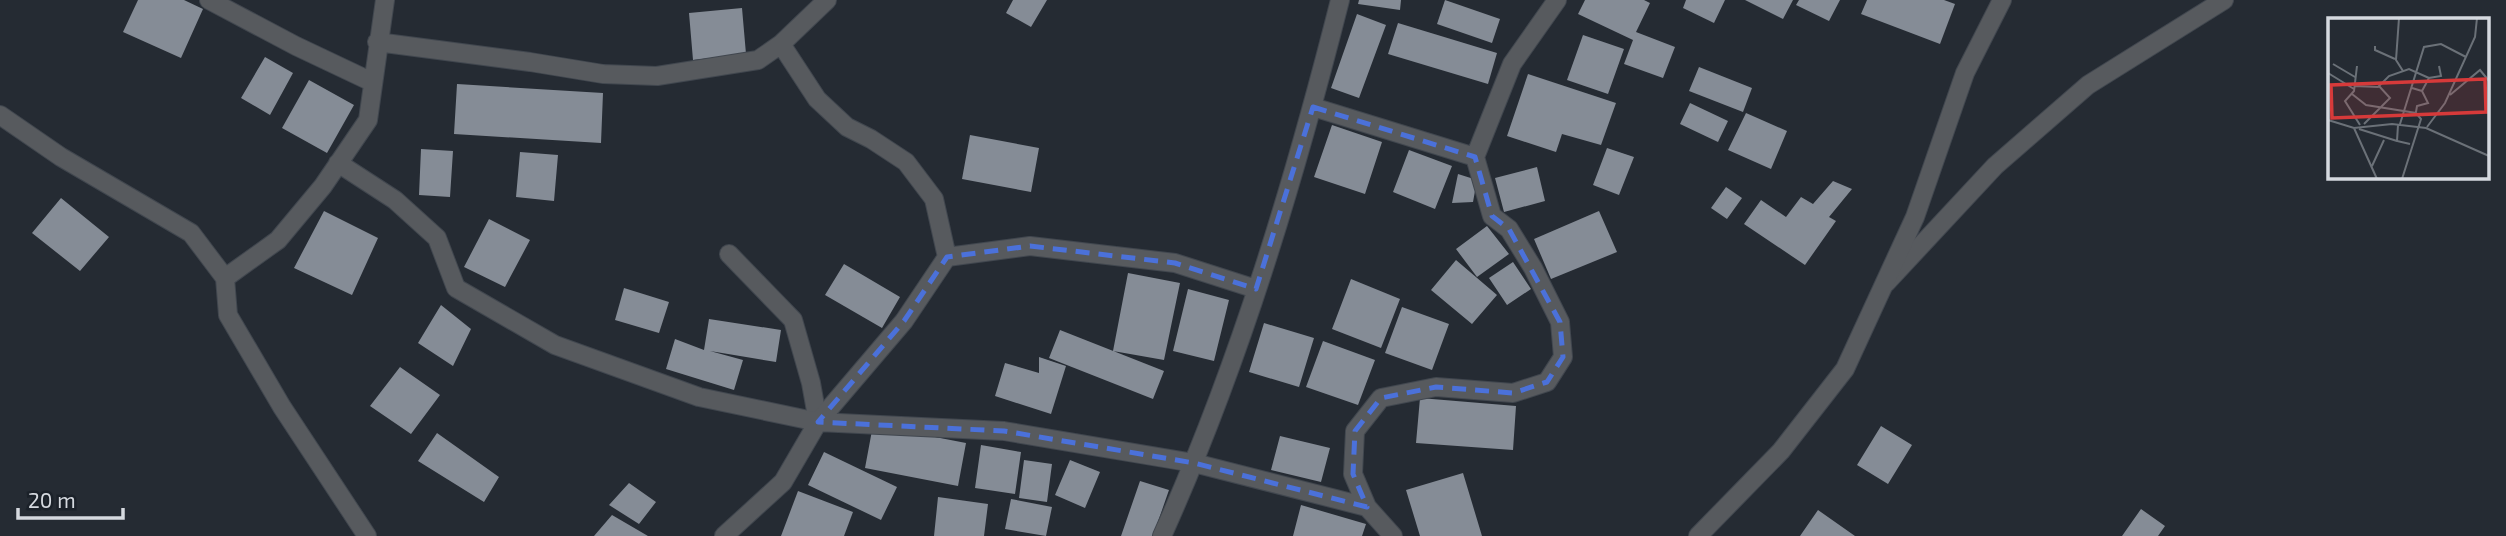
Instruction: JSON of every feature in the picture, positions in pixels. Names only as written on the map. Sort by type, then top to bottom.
[{"type":"street","points":[[209,0],[372,82]]},
{"type":"street","points":[[225,278],[278,240],[368,120],[385,0]]},
{"type":"street","points":[[377,42],[603,74],[657,76],[758,60],[781,44],[827,0]]},
{"type":"street","points":[[1162,536],[1195,463],[1256,289],[1312,107],[1340,0]]},
{"type":"street","points":[[1393,536],[1367,507],[1353,474],[1355,431],[1381,398],[1436,387],[1513,393],[1547,382],[1563,357],[1560,322],[1533,268],[1508,229],[1492,216],[1475,157],[1512,64],[1558,0]]},
{"type":"street","points":[[1698,536],[1781,451],[1845,369],[1915,217],[1965,73],[2002,0]]},
{"type":"street","points":[[1884,285],[1994,166],[2088,85],[2224,0]]},
{"type":"street","points":[[724,536],[783,482],[818,422],[904,321],[947,257],[934,199],[906,162],[847,127],[817,99],[781,44]]},
{"type":"street","points":[[1312,107],[1475,157]]},
{"type":"street","points":[[0,115],[61,157],[191,233],[225,278],[228,315],[282,407],[367,536]]},
{"type":"street","points":[[338,163],[395,200],[437,238],[456,288],[555,345],[699,397],[818,422],[1004,430],[1195,463],[1367,507]]},
{"type":"street","points":[[947,257],[1030,246],[1175,263],[1256,289]]},
{"type":"street","points":[[729,254],[793,320],[811,383],[818,422]]},
{"type":"highlighted area","points":[[1313,107],[1475,157],[1492,216],[1509,229],[1560,322],[1563,357],[1547,382],[1513,393],[1436,387],[1381,398],[1355,431],[1353,474],[1367,507],[1194,463],[1004,431],[818,422],[904,321],[947,257],[1030,246],[1175,263],[1256,289]]},
{"type":"building","points":[[138,0],[184,0],[203,9],[181,58],[123,32]]},
{"type":"building","points":[[1013,0],[1047,0],[1031,27],[1006,13]]},
{"type":"building","points":[[1359,0],[1401,0],[1400,10],[1358,4]]},
{"type":"building","points":[[1445,0],[1500,19],[1492,43],[1437,24]]},
{"type":"building","points":[[1585,0],[1644,0],[1650,3],[1636,32],[1675,47],[1663,78],[1624,64],[1633,40],[1578,14]]},
{"type":"building","points":[[1686,0],[1725,0],[1714,23],[1683,8]]},
{"type":"building","points":[[1745,0],[1793,0],[1783,19]]},
{"type":"building","points":[[1799,0],[1840,0],[1829,21],[1796,5]]},
{"type":"building","points":[[1867,0],[1944,0],[1955,4],[1940,44],[1861,14]]},
{"type":"building","points":[[742,8],[746,54],[693,60],[689,13]]},
{"type":"building","points":[[1357,14],[1386,25],[1359,98],[1331,88]]},
{"type":"building","points":[[1398,23],[1497,53],[1488,84],[1388,54]]},
{"type":"building","points":[[1583,35],[1624,49],[1608,94],[1567,80]]},
{"type":"building","points":[[265,57],[293,73],[270,115],[241,98]]},
{"type":"building","points":[[1699,67],[1752,88],[1743,112],[1689,91]]},
{"type":"building","points":[[1528,74],[1616,103],[1601,145],[1562,134],[1556,152],[1507,136]]},
{"type":"building","points":[[309,80],[354,105],[327,153],[282,128]]},
{"type":"building","points":[[457,84],[603,93],[601,143],[454,134]]},
{"type":"building","points":[[1690,103],[1728,121],[1718,142],[1680,124]]},
{"type":"building","points":[[1746,113],[1787,131],[1771,169],[1728,150]]},
{"type":"building","points":[[1332,125],[1382,142],[1365,194],[1314,177]]},
{"type":"building","points":[[970,135],[1039,148],[1031,192],[962,179]]},
{"type":"building","points":[[1607,148],[1634,157],[1619,195],[1593,185]]},
{"type":"building","points":[[421,149],[453,151],[450,197],[419,195]]},
{"type":"building","points":[[1409,150],[1452,166],[1435,209],[1393,192]]},
{"type":"building","points":[[520,152],[558,155],[554,201],[516,197]]},
{"type":"building","points":[[1537,167],[1545,201],[1504,212],[1495,178]]},
{"type":"building","points":[[1458,174],[1477,180],[1473,202],[1452,203]]},
{"type":"building","points":[[1833,181],[1852,189],[1829,217],[1836,221],[1805,265],[1744,224],[1761,200],[1786,217],[1801,197],[1813,204]]},
{"type":"building","points":[[1726,187],[1742,198],[1727,219],[1711,208]]},
{"type":"building","points":[[61,198],[109,237],[80,271],[32,233]]},
{"type":"building","points":[[324,211],[378,238],[352,295],[294,268]]},
{"type":"building","points":[[1599,211],[1617,252],[1551,279],[1534,239]]},
{"type":"building","points":[[489,219],[530,240],[505,287],[464,267]]},
{"type":"building","points":[[1487,226],[1509,254],[1477,277],[1456,249]]},
{"type":"building","points":[[1456,260],[1497,295],[1472,324],[1431,290]]},
{"type":"building","points":[[1513,262],[1531,289],[1507,305],[1489,278]]},
{"type":"building","points":[[844,264],[900,297],[882,328],[825,295]]},
{"type":"building","points":[[1128,273],[1180,283],[1164,360],[1113,351]]},
{"type":"building","points":[[1351,279],[1400,299],[1381,348],[1332,329]]},
{"type":"building","points":[[624,288],[669,302],[659,333],[615,320]]},
{"type":"building","points":[[1188,289],[1229,300],[1214,361],[1173,351]]},
{"type":"building","points":[[441,305],[471,329],[453,366],[418,343]]},
{"type":"building","points":[[1402,307],[1449,324],[1432,370],[1385,353]]},
{"type":"building","points":[[709,319],[781,330],[776,362],[710,351],[743,360],[734,390],[666,369],[675,339],[704,350]]},
{"type":"building","points":[[1264,323],[1314,338],[1299,387],[1249,372]]},
{"type":"building","points":[[1060,330],[1164,371],[1153,399],[1049,358]]},
{"type":"building","points":[[1323,341],[1375,360],[1358,405],[1306,387]]},
{"type":"building","points":[[1039,357],[1066,366],[1051,414],[995,396],[1005,363],[1039,373]]},
{"type":"building","points":[[400,367],[440,395],[411,434],[370,406]]},
{"type":"building","points":[[1420,398],[1516,406],[1513,450],[1416,443]]},
{"type":"building","points":[[873,425],[966,443],[958,486],[865,468]]},
{"type":"building","points":[[1881,426],[1912,445],[1888,484],[1857,465]]},
{"type":"building","points":[[437,433],[499,477],[484,502],[418,461]]},
{"type":"building","points":[[1280,436],[1330,448],[1321,482],[1271,470]]},
{"type":"building","points":[[981,445],[1021,452],[1015,494],[975,488]]},
{"type":"building","points":[[824,452],[897,487],[881,520],[808,485]]},
{"type":"building","points":[[1024,460],[1052,464],[1047,502],[1019,498]]},
{"type":"building","points":[[1070,460],[1100,472],[1085,508],[1055,495]]},
{"type":"building","points":[[1463,473],[1482,536],[1420,536],[1406,490]]},
{"type":"building","points":[[1140,481],[1169,490],[1153,536],[1121,536]]},
{"type":"building","points":[[629,483],[656,502],[639,524],[609,505]]},
{"type":"building","points":[[798,491],[853,512],[844,536],[781,536]]},
{"type":"building","points":[[938,497],[988,504],[984,536],[934,536]]},
{"type":"building","points":[[1011,499],[1052,507],[1046,536],[1005,529]]},
{"type":"building","points":[[1301,505],[1366,524],[1362,536],[1293,536]]},
{"type":"building","points":[[2141,509],[2165,526],[2158,536],[2122,536]]},
{"type":"building","points":[[1818,510],[1855,536],[1800,536]]},
{"type":"building","points":[[612,515],[648,536],[594,536]]}]
